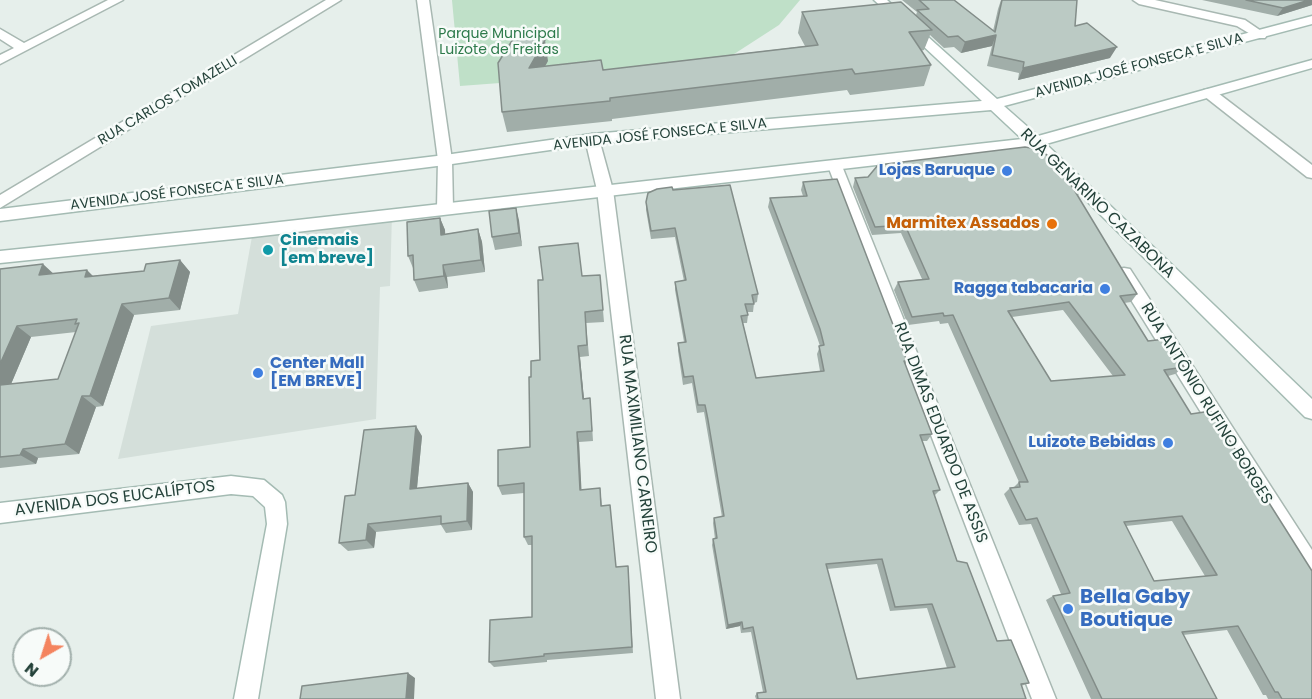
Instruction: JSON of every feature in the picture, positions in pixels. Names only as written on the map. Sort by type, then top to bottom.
[{"type":"street","points":[[0,60],[117,0]]},
{"type":"street","name":"RUA CARLOS TOMAZELLI","points":[[0,202],[335,0]]},
{"type":"street","points":[[423,0],[445,160],[445,208]]},
{"type":"street","name":"RUA GENARINO CAZABONA","points":[[880,0],[1035,142],[1312,411]]},
{"type":"street","points":[[1139,0],[1231,20],[1261,35]]},
{"type":"street","name":"AVENIDA JOSÉ FONSECA E SILVA","points":[[0,215],[445,160],[592,139],[992,105],[1312,20]]},
{"type":"street","points":[[0,33],[24,48]]},
{"type":"street","points":[[0,257],[253,231],[605,189],[835,166],[1035,142],[1312,64]]},
{"type":"street","points":[[1209,93],[1312,172]]},
{"type":"street","name":"RUA MAXIMILIANO CARNEIRO","points":[[592,139],[605,189],[668,699]]},
{"type":"street","name":"RUA DIMAS EDUARDO DE ASSIS","points":[[835,166],[1044,699]]},
{"type":"street","points":[[1067,174],[1077,199],[1089,219]]},
{"type":"street","name":"RUA ANTÔNIO RUFINO BORGES","points":[[1115,259],[1312,570]]},
{"type":"street","name":"AVENIDA DOS EUCALÍPTOS","points":[[0,513],[231,485],[257,487],[275,502],[277,524],[246,699]]},
{"type":"shaded area","name":"Center Mall [EM BREVE]","points":[[392,214],[390,286],[380,287],[376,419],[118,459],[151,326],[238,314],[253,231]]},
{"type":"green space","name":"Parque Municipal Luizote de Freitas","points":[[452,0],[800,0],[779,25],[714,67],[460,86]]},
{"type":"building","points":[[919,0],[954,0],[995,32],[1002,0],[1077,0],[1075,26],[1087,23],[1117,47],[1023,68],[1024,62],[992,55],[996,35],[965,42],[958,36],[948,37],[917,10],[929,9]]},
{"type":"building","points":[[1246,0],[1309,0],[1283,8]]},
{"type":"building","points":[[901,2],[932,30],[909,32],[931,65],[855,74],[852,69],[610,98],[610,101],[502,112],[498,63],[515,36],[545,40],[529,68],[601,60],[603,70],[818,45],[802,12]]},
{"type":"building","points":[[1025,147],[1037,149],[1047,155],[1070,183],[1137,294],[1120,296],[1148,341],[1166,339],[1184,367],[1164,370],[1191,414],[1211,411],[1312,571],[1312,699],[1282,699],[1278,692],[1275,692],[1238,626],[1182,632],[1217,699],[1102,699],[1053,596],[1070,593],[1037,518],[1026,520],[1010,488],[1020,487],[1019,482],[1028,482],[953,315],[944,316],[943,313],[912,317],[898,282],[929,279],[905,225],[875,227],[855,178],[868,177],[878,165]],"holes":[[[1069,302],[1125,375],[1051,381],[1008,311]],[[1182,516],[1217,575],[1154,581],[1124,522]]]},
{"type":"building","points":[[837,179],[907,361],[904,361],[932,434],[920,435],[940,490],[933,491],[957,561],[967,563],[997,641],[1011,640],[1029,683],[1021,684],[1026,699],[758,699],[757,693],[766,692],[753,627],[743,629],[742,622],[728,625],[713,539],[717,538],[714,518],[724,516],[708,420],[705,405],[698,405],[693,376],[684,377],[678,343],[686,342],[675,282],[686,280],[675,228],[651,231],[646,202],[648,193],[657,189],[672,187],[673,190],[730,185],[758,294],[752,295],[754,304],[745,304],[748,315],[741,316],[756,378],[824,371],[819,346],[824,345],[820,329],[770,198],[807,196],[803,182]],"holes":[[[882,559],[895,607],[932,604],[955,667],[857,679],[826,564]]]},
{"type":"building","points":[[516,208],[519,233],[492,237],[489,211]]},
{"type":"building","points":[[440,218],[441,235],[478,229],[481,260],[443,265],[444,276],[414,280],[413,255],[408,256],[407,222]]},
{"type":"building","points":[[578,243],[582,276],[600,275],[603,310],[585,312],[587,345],[578,346],[583,399],[590,398],[592,431],[577,432],[580,490],[600,488],[601,506],[610,505],[616,567],[628,566],[632,647],[544,654],[544,656],[489,662],[490,620],[532,617],[532,536],[524,537],[524,483],[498,486],[498,450],[530,447],[529,377],[531,377],[531,361],[540,360],[538,280],[543,280],[539,247]]},
{"type":"building","points":[[180,260],[169,298],[122,304],[90,396],[82,396],[65,444],[23,449],[20,455],[0,457],[0,385],[58,379],[79,323],[75,324],[77,319],[17,326],[0,364],[0,269],[43,264],[39,275],[87,270],[85,277],[144,271],[146,264]]},
{"type":"building","points":[[416,426],[410,489],[468,483],[467,521],[441,524],[441,516],[368,524],[366,540],[339,543],[345,496],[355,495],[364,430]]},
{"type":"building","points":[[408,673],[406,699],[300,699],[302,686]]},
{"type":"place","name":"Lojas Baruque","points":[[1007,171]]},
{"type":"place","name":"Marmitex Assados","points":[[1052,224]]},
{"type":"place","name":"Cinemais [em breve]","points":[[268,250]]},
{"type":"place","name":"Ragga tabacaria","points":[[1105,289]]},
{"type":"place","name":"Center Mall [EM BREVE]","points":[[258,373]]},
{"type":"place","name":"Luizote Bebidas","points":[[1168,443]]},
{"type":"place","name":"Bella Gaby Boutique","points":[[1068,609]]}]
